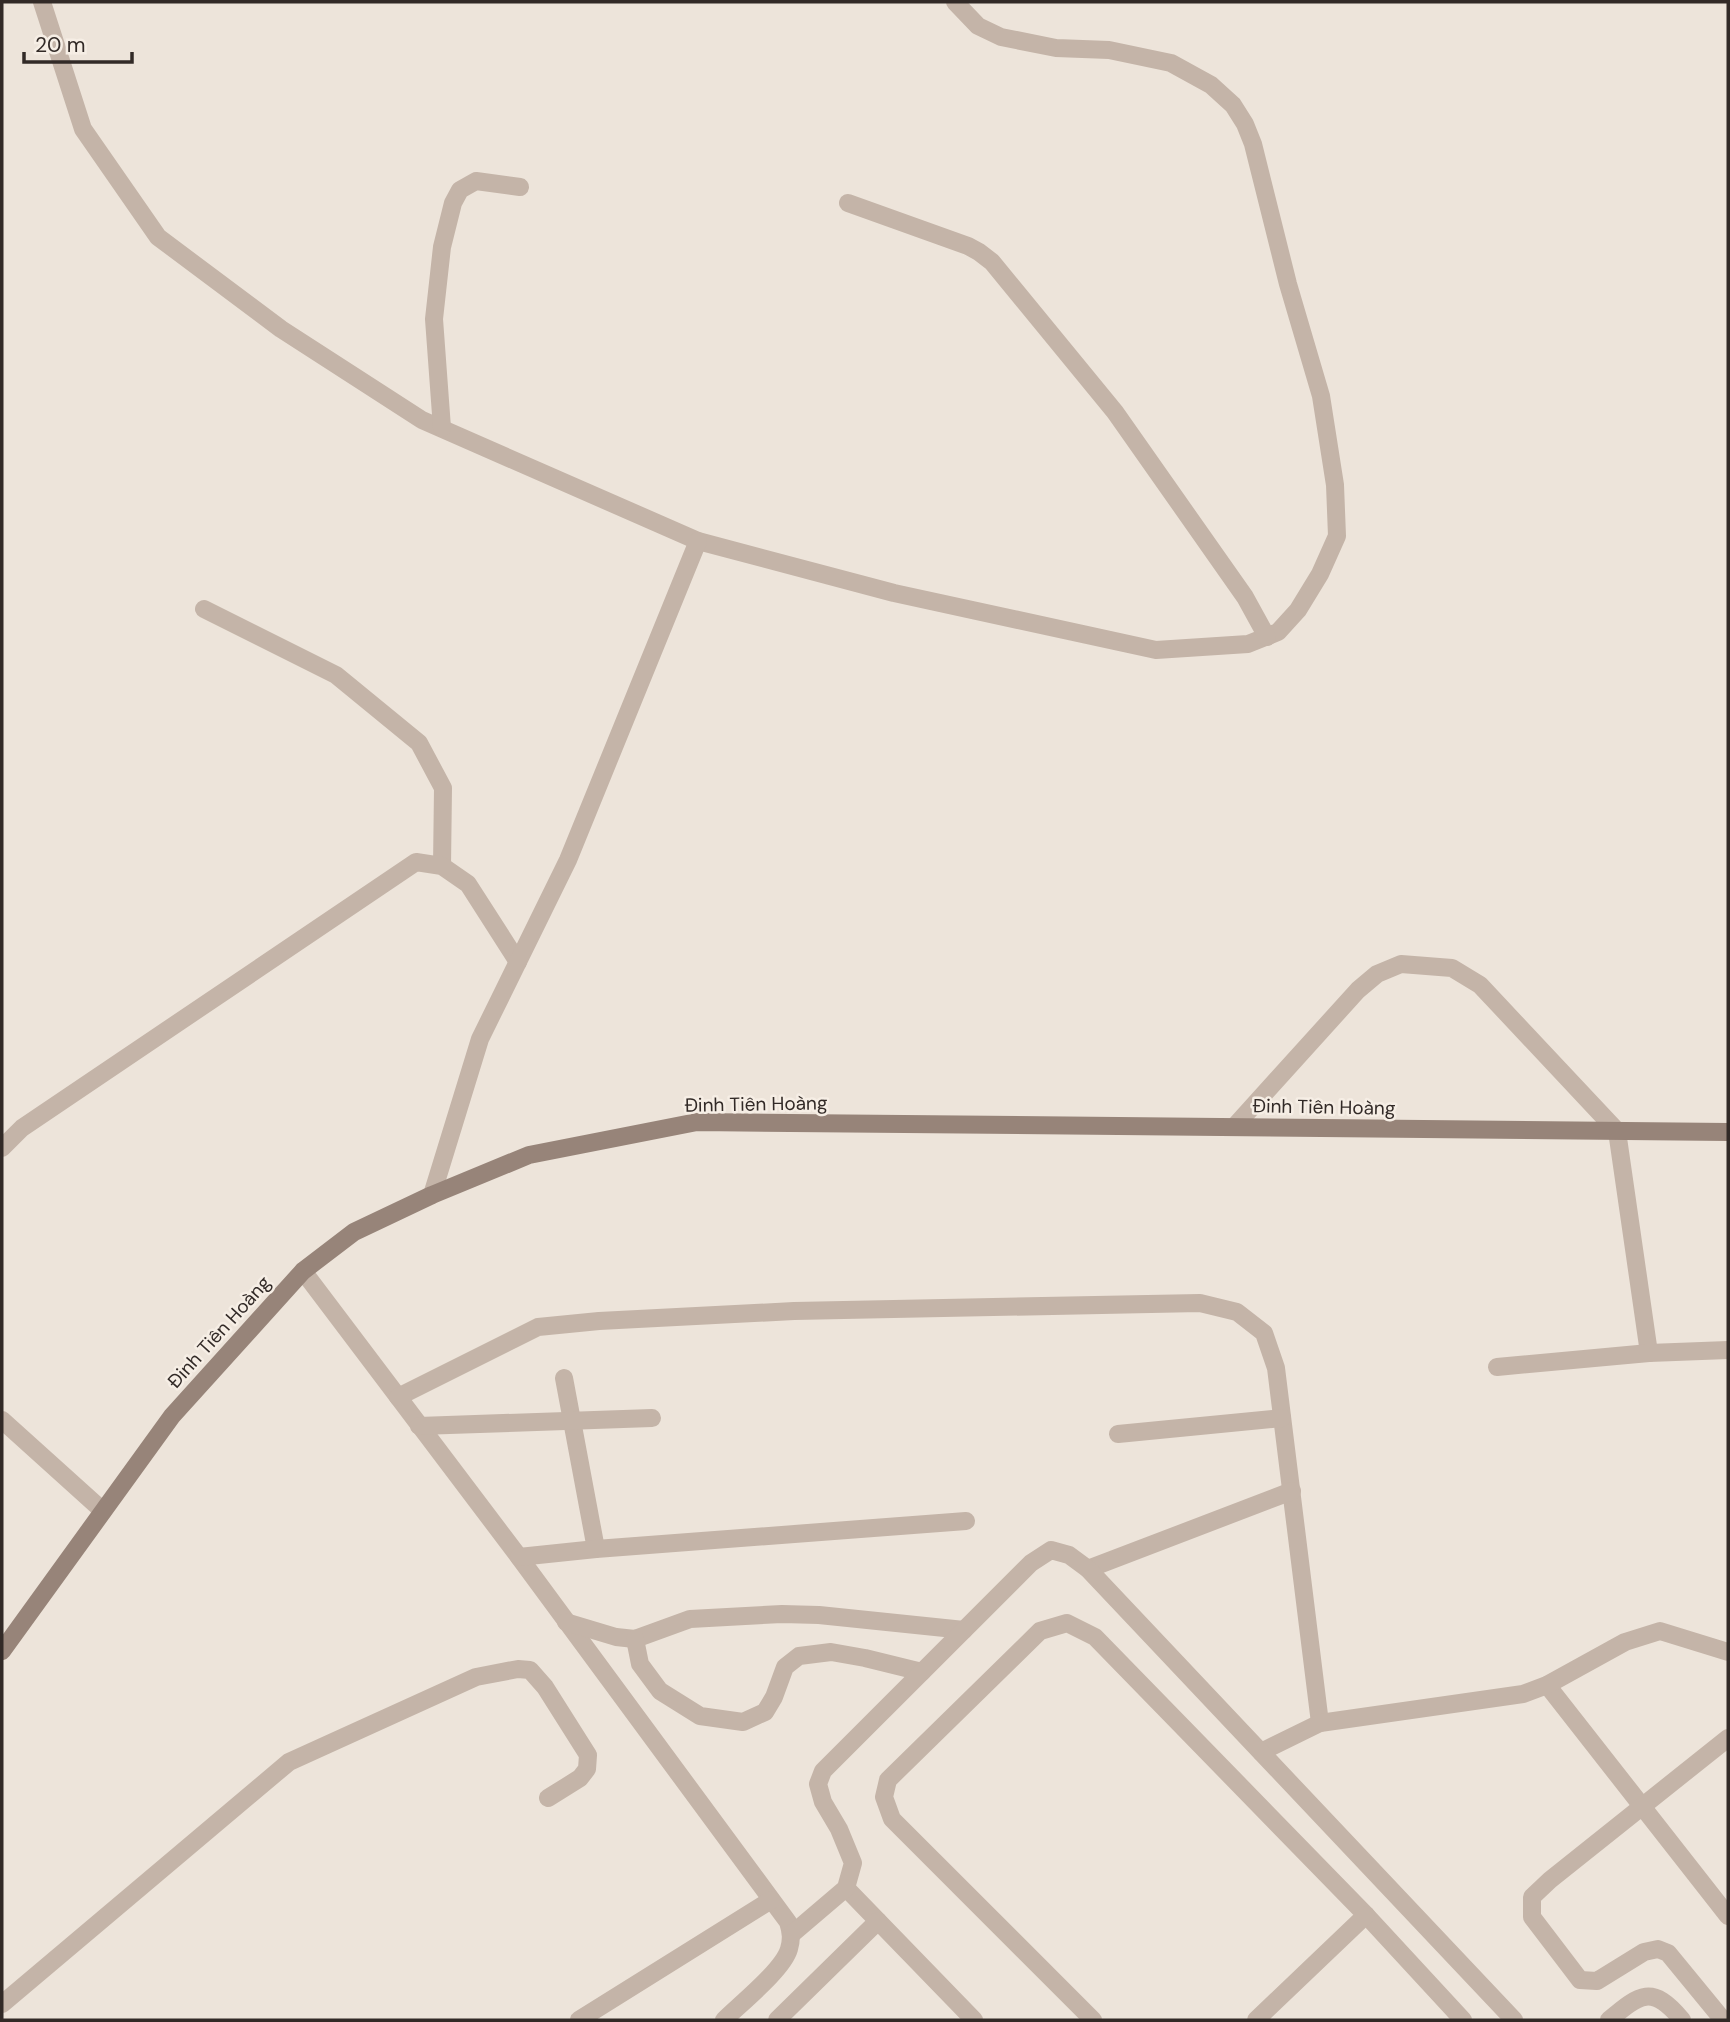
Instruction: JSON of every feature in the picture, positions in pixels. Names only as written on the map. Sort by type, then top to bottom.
[{"type":"main road","name":"Đinh Tiên Hoàng","points":[[2,1651],[172,1416],[303,1271],[354,1232],[432,1195],[528,1156],[697,1122],[1728,1132]]},
{"type":"street","points":[[42,2],[83,129],[158,237],[281,329],[422,420],[698,541],[894,593],[1156,650],[1248,644],[1278,632],[1298,610],[1320,574],[1337,536],[1335,485],[1321,396],[1288,284],[1253,144],[1245,124],[1233,105],[1211,86],[1171,63],[1109,50],[1056,48],[1001,37],[978,26],[955,2]]},
{"type":"street","points":[[442,428],[434,319],[442,247],[453,203],[460,190],[476,181],[520,187]]},
{"type":"street","points":[[848,203],[968,246],[992,262],[1115,412],[1245,597],[1267,637]]},
{"type":"street","points":[[432,1195],[480,1039],[568,860],[698,541]]},
{"type":"street","points":[[204,609],[337,675],[419,743],[443,789],[442,866]]},
{"type":"street","points":[[2,1148],[22,1128],[416,862],[442,866],[468,884],[518,962]]},
{"type":"street","points":[[1234,1127],[1358,990],[1377,974],[1401,964],[1452,968],[1480,985],[1617,1130],[1649,1353]]},
{"type":"street","points":[[303,1271],[519,1557],[788,1922],[792,1934],[789,1952],[775,1971],[724,2020]]},
{"type":"street","points":[[398,1397],[538,1326],[794,1311],[1200,1303],[1237,1312],[1264,1333],[1276,1367],[1320,1723]]},
{"type":"street","points":[[1497,1367],[1649,1353],[1728,1350]]},
{"type":"street","points":[[564,1378],[596,1549]]},
{"type":"street","points":[[419,1426],[652,1418]]},
{"type":"street","points":[[1118,1434],[1282,1418]]},
{"type":"street","points":[[2,1420],[103,1511]]},
{"type":"street","points":[[1088,1569],[1292,1491]]},
{"type":"street","points":[[519,1557],[966,1521]]},
{"type":"street","points":[[792,1934],[846,1888],[853,1863],[839,1829],[823,1802],[818,1784],[823,1772],[1031,1563],[1051,1550],[1069,1555],[1088,1569],[1514,2020]]},
{"type":"street","points":[[566,1622],[616,1637],[635,1639],[690,1619],[782,1614],[819,1615],[964,1630]]},
{"type":"street","points":[[1093,2020],[892,1819],[884,1797],[888,1780],[1040,1631],[1067,1623],[1095,1637],[1366,1915],[1463,2020]]},
{"type":"street","points":[[1261,1752],[1320,1723],[1522,1693],[1547,1685],[1625,1642],[1660,1631],[1728,1652]]},
{"type":"street","points":[[635,1639],[640,1664],[660,1691],[700,1716],[743,1722],[765,1712],[774,1697],[785,1667],[799,1656],[831,1652],[922,1672]]},
{"type":"street","points":[[2,2004],[289,1762],[476,1677],[518,1669],[530,1670],[545,1687],[588,1755],[587,1769],[580,1779],[548,1798]]},
{"type":"street","points":[[1547,1685],[1728,1916]]},
{"type":"street","points":[[1723,2020],[1668,1953],[1658,1949],[1644,1952],[1597,1981],[1580,1980],[1532,1917],[1532,1897],[1728,1738]]},
{"type":"street","points":[[846,1888],[974,2020]]},
{"type":"street","points":[[579,2020],[771,1900]]},
{"type":"street","points":[[1256,2020],[1366,1915]]},
{"type":"street","points":[[777,2020],[878,1921]]},
{"type":"street","points":[[1609,2020],[1634,1999],[1648,1996],[1669,2004],[1682,2020]]}]
